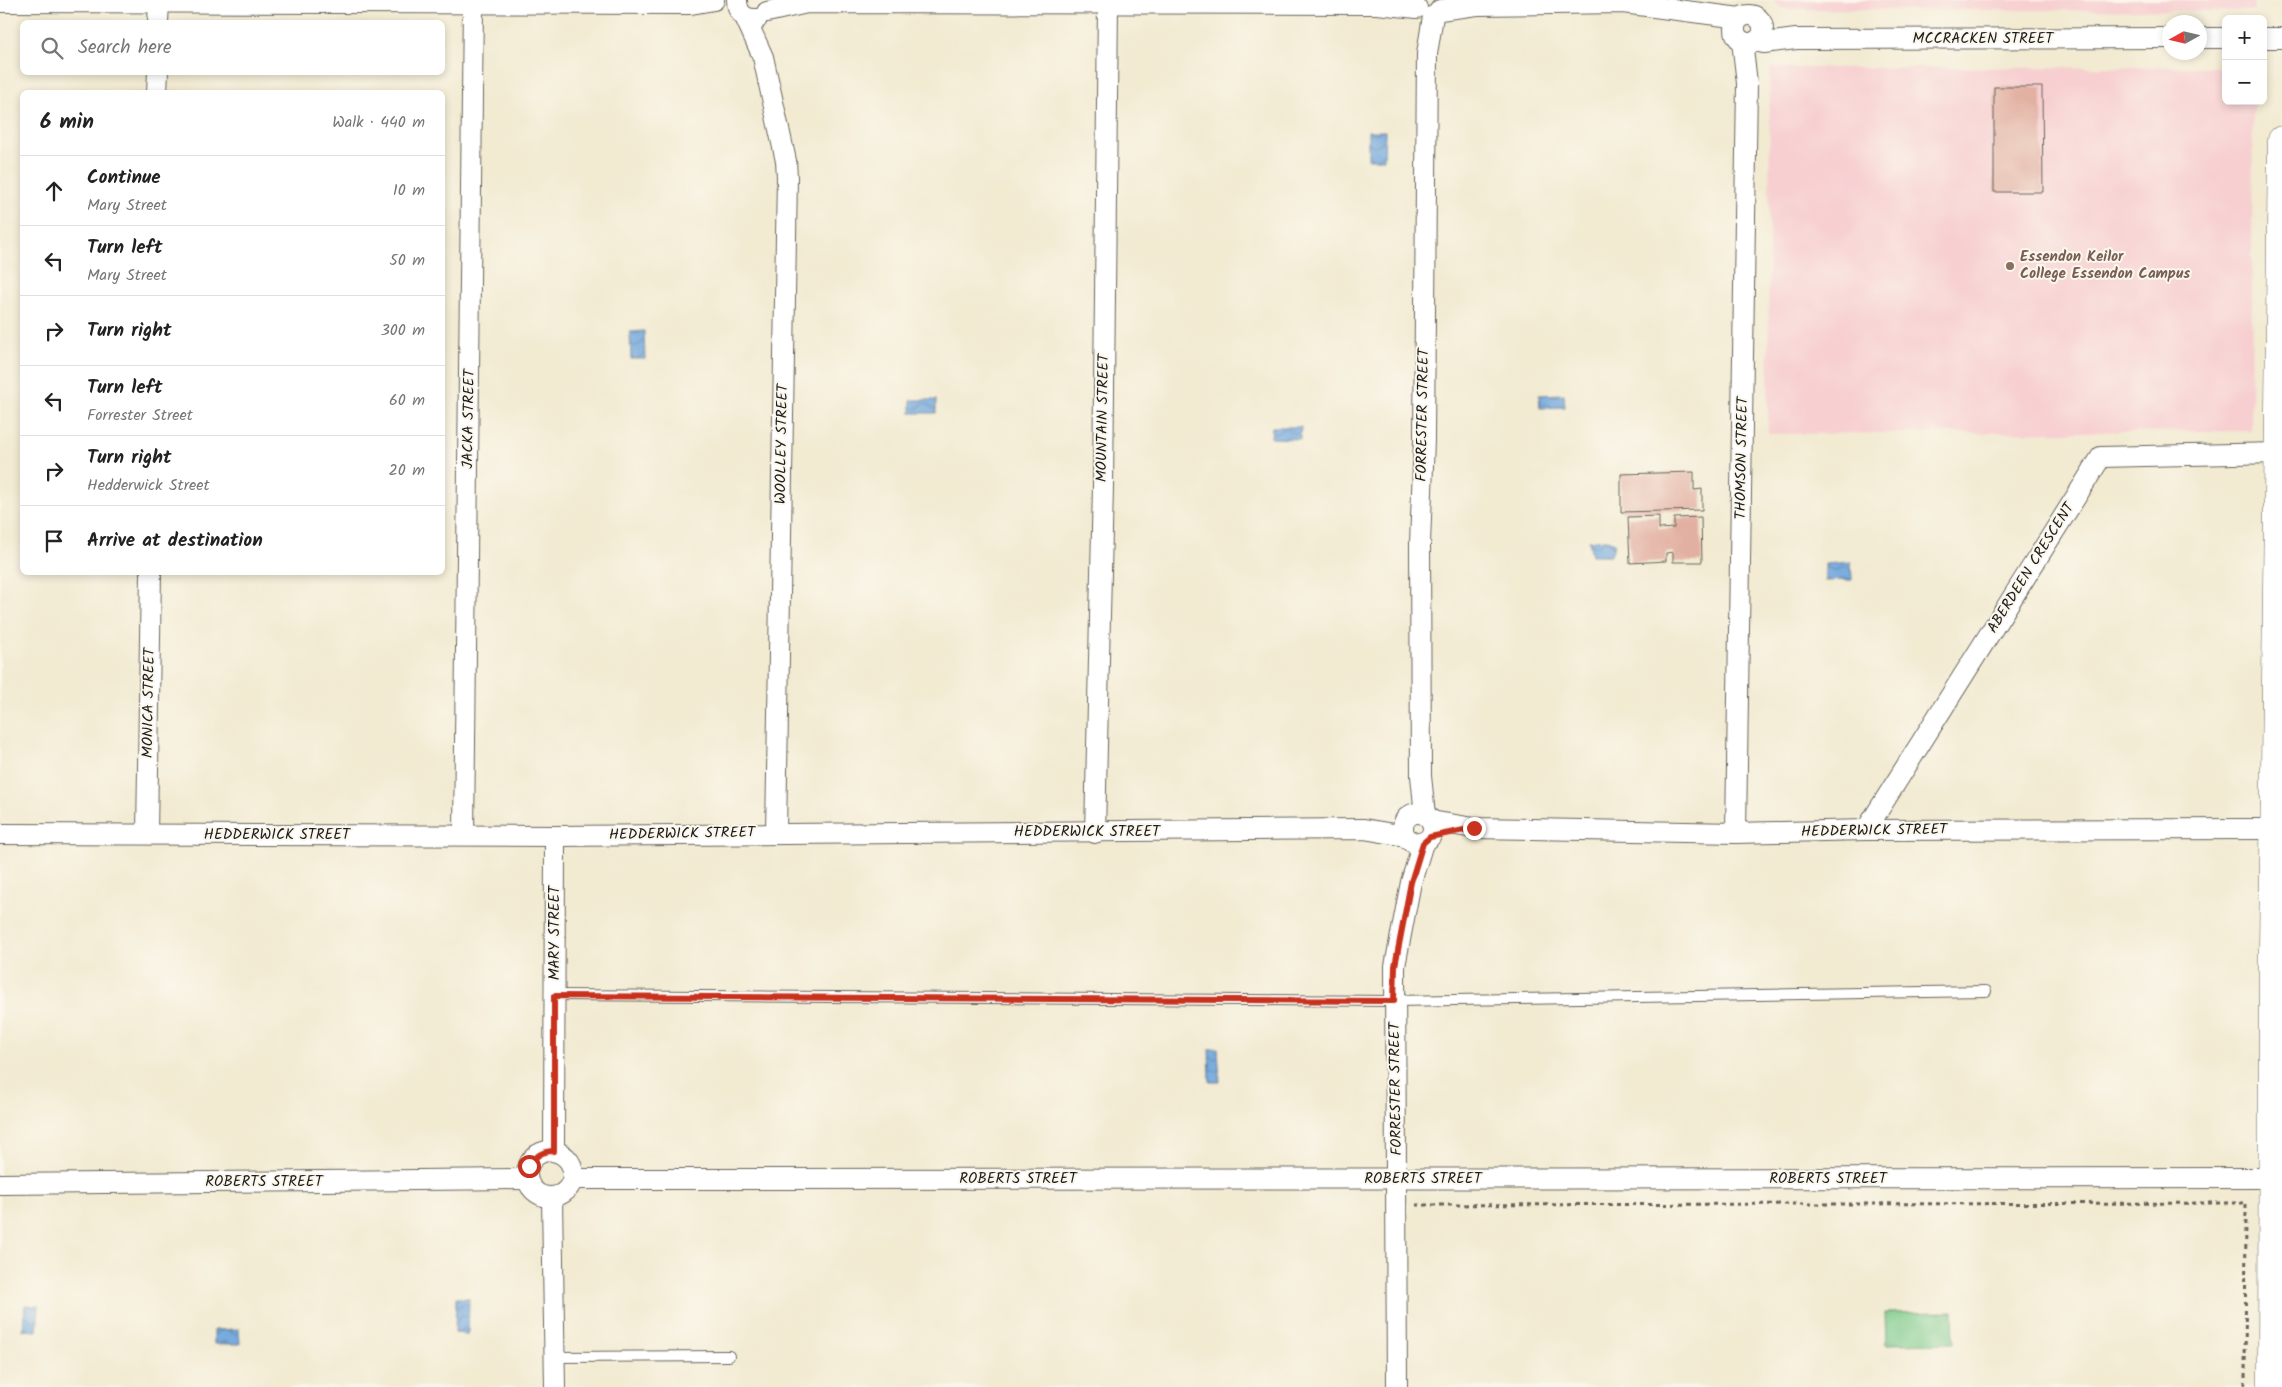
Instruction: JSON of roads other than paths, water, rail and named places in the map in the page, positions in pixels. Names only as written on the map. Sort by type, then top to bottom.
[{"type":"main road","points":[[2272,1387],[2277,1313],[2272,1178],[2278,952],[2274,829],[2280,460],[2282,140]]},
{"type":"street","name":"MCCRACKEN STREET","points":[[691,4],[714,0]]},
{"type":"street","name":"MCCRACKEN STREET","points":[[0,2],[158,13],[473,3],[691,4],[754,10],[801,2],[970,1],[1427,6],[1623,3],[1689,11],[1748,23],[1796,39],[2162,38]]},
{"type":"street","name":"JACKA STREET","points":[[464,836],[473,3]]},
{"type":"street","name":"MOUNTAIN STREET","points":[[1095,833],[1103,486],[1108,4]]},
{"type":"street","name":"FORRESTER STREET","points":[[1397,1387],[1398,1180],[1394,1001],[1395,966],[1411,882],[1421,776],[1420,544],[1424,440],[1427,6]]},
{"type":"street","name":"WOOLLEY STREET","points":[[754,10],[786,161],[787,177],[776,833]]},
{"type":"street","name":"THOMSON STREET","points":[[1736,833],[1748,23]]},
{"type":"street","points":[[2207,38],[2222,38]]},
{"type":"street","points":[[2267,38],[2282,38]]},
{"type":"street","points":[[157,90],[158,75]]},
{"type":"street","name":"ABERDEEN CRESCENT","points":[[1866,830],[2101,457],[2280,460]]},
{"type":"street","name":"MONICA STREET","points":[[147,834],[151,575]]},
{"type":"street","name":"HEDDERWICK STREET","points":[[0,834],[555,836],[776,833],[1095,833],[1417,828],[1736,833],[1866,830],[2274,829]]},
{"type":"street","name":"MARY STREET","points":[[554,1151],[555,836]]},
{"type":"street","points":[[554,1151],[566,1157],[571,1164],[573,1178],[568,1190],[562,1195],[552,1198],[536,1193],[528,1179],[529,1166],[533,1158],[540,1153],[554,1151]]},
{"type":"street","name":"ROBERTS STREET","points":[[573,1178],[1398,1180],[2272,1178]]},
{"type":"street","name":"ROBERTS STREET","points":[[0,1184],[528,1179]]},
{"type":"street","points":[[552,1198],[555,1387]]},
{"type":"lane","points":[[554,996],[1394,1001],[1986,991]]},
{"type":"lane","points":[[555,1357],[729,1356]]},
{"type":"water","points":[[1368,131],[1385,131],[1384,159],[1368,159]]},
{"type":"water","points":[[644,331],[645,359],[631,359],[630,332]]},
{"type":"water","points":[[1564,394],[1565,407],[1540,408],[1539,395]]},
{"type":"water","points":[[911,400],[936,400],[936,413],[911,413]]},
{"type":"water","points":[[1272,427],[1301,427],[1300,439],[1271,438]]},
{"type":"water","points":[[1605,539],[1615,543],[1611,555],[1592,555],[1589,541]]},
{"type":"water","points":[[1851,562],[1852,580],[1825,581],[1825,564]]},
{"type":"water","points":[[1218,1048],[1220,1082],[1210,1082],[1209,1049]]},
{"type":"water","points":[[456,1298],[469,1298],[468,1334],[455,1333]]},
{"type":"water","points":[[25,1305],[39,1306],[37,1331],[23,1330]]},
{"type":"water","points":[[239,1329],[240,1344],[214,1344],[214,1330]]},
{"type":"place","name":"Essendon Keilor College Essendon Campus","points":[[2010,266]]}]
